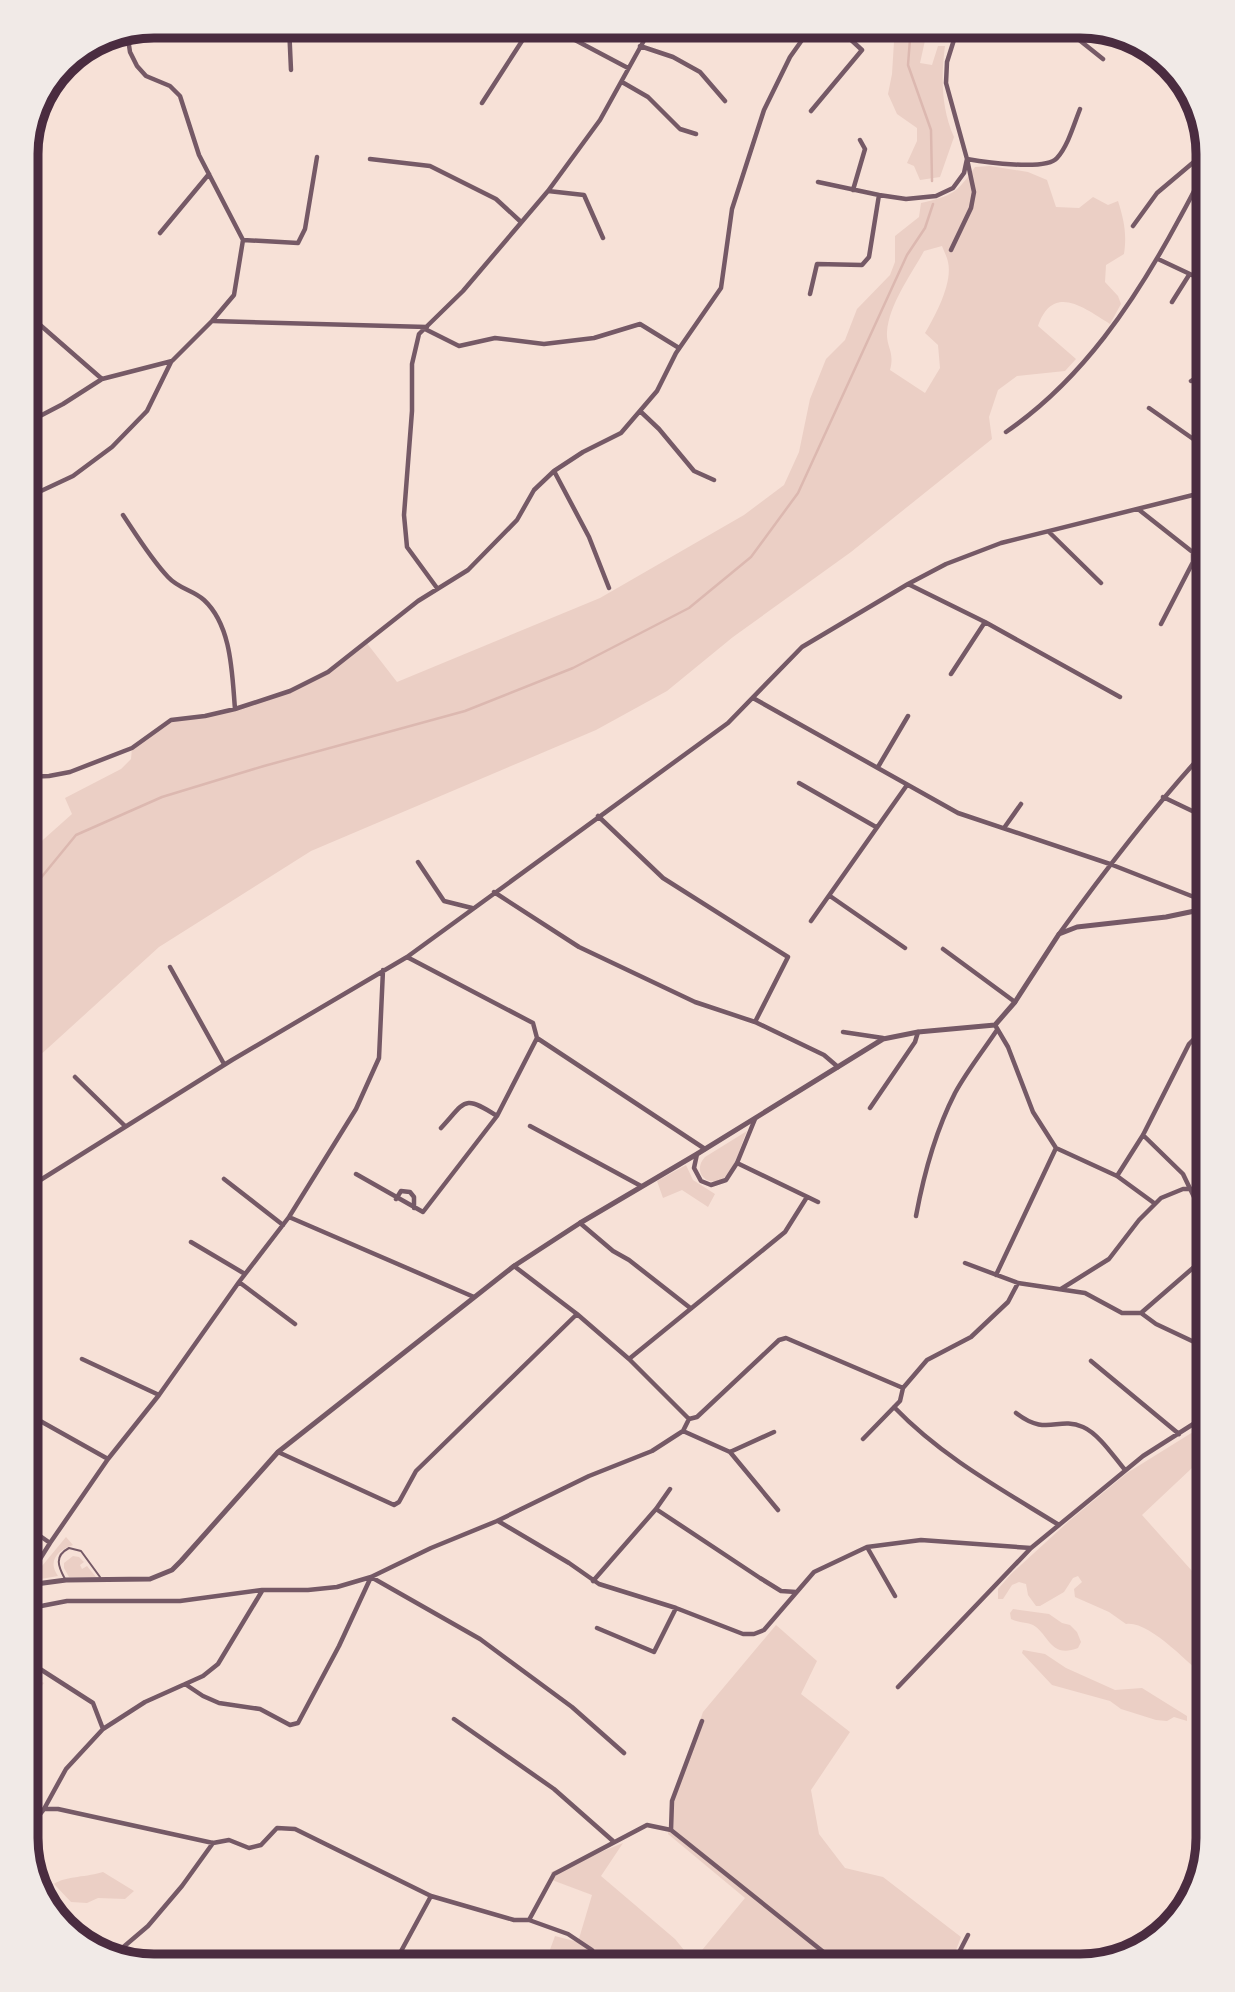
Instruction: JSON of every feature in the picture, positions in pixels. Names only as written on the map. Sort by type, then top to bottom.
[{"type":"street","points":[[290,38],[291,70]]},
{"type":"street","points":[[482,103],[524,38]]},
{"type":"street","points":[[567,38],[628,68]]},
{"type":"street","points":[[437,588],[407,547],[404,514],[412,411],[412,364],[419,334],[463,291],[548,191],[600,120],[644,39]]},
{"type":"street","points":[[39,776],[70,772],[132,748],[171,720],[235,709],[290,691],[328,672],[437,588],[468,570],[517,520],[534,489],[554,471],[583,452],[621,433],[657,391],[679,348],[721,288],[732,209],[764,110],[784,67],[803,39]]},
{"type":"street","points":[[811,111],[862,50],[850,39]]},
{"type":"street","points":[[951,250],[971,208],[974,192],[946,83],[947,61],[954,39]]},
{"type":"street","points":[[1078,39],[1103,59]]},
{"type":"street","points":[[39,492],[74,476],[112,447],[147,411],[172,361],[234,295],[243,240],[193,140],[180,96],[170,86],[146,76],[137,66],[129,42]]},
{"type":"street","points":[[640,46],[673,57],[700,72],[725,101]]},
{"type":"street","points":[[622,82],[648,97],[680,129],[696,134]]},
{"type":"street","points":[[967,159],[1035,164],[1052,162],[1060,155],[1080,109]]},
{"type":"street","points":[[853,190],[865,149],[860,140]]},
{"type":"street","points":[[243,240],[298,243],[305,229],[317,157]]},
{"type":"street","points":[[370,159],[430,166],[496,199],[521,222]]},
{"type":"street","points":[[818,182],[879,195],[918,199],[953,188],[964,173],[967,159]]},
{"type":"street","points":[[1133,226],[1157,193],[1196,160]]},
{"type":"street","points":[[160,233],[209,174]]},
{"type":"street","points":[[1006,432],[1024,420],[1062,386],[1118,320],[1158,259],[1196,185]]},
{"type":"street","points":[[548,191],[584,195],[603,238]]},
{"type":"street","points":[[810,294],[817,264],[862,265],[869,257],[879,195]]},
{"type":"street","points":[[1158,259],[1196,278]]},
{"type":"street","points":[[1172,302],[1189,275]]},
{"type":"street","points":[[212,321],[426,328],[459,346],[495,338],[544,344],[582,340],[640,324],[679,348]]},
{"type":"street","points":[[39,324],[102,379]]},
{"type":"street","points":[[39,414],[51,410],[102,379],[172,361]]},
{"type":"street","points":[[1191,381],[1196,378]]},
{"type":"street","points":[[1149,408],[1196,441]]},
{"type":"street","points":[[640,411],[694,471],[714,480]]},
{"type":"street","points":[[554,471],[589,537],[610,588]]},
{"type":"street","points":[[38,1181],[225,1065],[407,957],[727,723],[802,647],[908,584],[946,564],[979,551],[1196,494]]},
{"type":"street","points":[[1138,509],[1196,556]]},
{"type":"street","points":[[123,515],[170,579],[186,591],[194,592],[214,612],[232,665],[235,709]]},
{"type":"street","points":[[1048,532],[1101,583]]},
{"type":"street","points":[[1161,624],[1193,562],[1193,554]]},
{"type":"street","points":[[908,584],[985,622],[1120,697]]},
{"type":"street","points":[[951,674],[985,622]]},
{"type":"street","points":[[753,698],[957,813],[1110,864],[1194,897]]},
{"type":"street","points":[[878,767],[908,716]]},
{"type":"street","points":[[916,1216],[923,1179],[936,1137],[955,1094],[1059,934],[1163,796],[1196,761]]},
{"type":"street","points":[[799,783],[876,827]]},
{"type":"street","points":[[811,921],[907,785]]},
{"type":"street","points":[[1163,796],[1196,813]]},
{"type":"street","points":[[1004,828],[1021,804]]},
{"type":"street","points":[[598,816],[663,878],[788,957],[755,1022]]},
{"type":"street","points":[[418,862],[444,901],[472,908]]},
{"type":"street","points":[[494,892],[579,947],[620,968],[695,1002],[755,1022],[824,1055],[838,1068]]},
{"type":"street","points":[[830,896],[905,948]]},
{"type":"street","points":[[1059,934],[1077,927],[1166,917],[1196,911]]},
{"type":"street","points":[[943,950],[1015,1002]]},
{"type":"street","points":[[407,957],[533,1023],[537,1038],[705,1149]]},
{"type":"street","points":[[170,967],[225,1065]]},
{"type":"street","points":[[38,1562],[108,1459],[159,1395],[289,1217],[356,1108],[379,1058],[383,970]]},
{"type":"street","points":[[843,1032],[883,1038],[918,1032],[996,1028]]},
{"type":"street","points":[[996,1028],[1008,1047],[1032,1112],[1056,1148],[1117,1176],[1154,1203]]},
{"type":"street","points":[[870,1108],[915,1042],[918,1032]]},
{"type":"street","points":[[1117,1176],[1143,1135],[1189,1044],[1196,1037]]},
{"type":"street","points":[[356,1174],[420,1213],[424,1210],[496,1116],[537,1038]]},
{"type":"street","points":[[38,1584],[66,1580],[150,1579],[172,1570],[278,1452],[514,1266],[883,1038]]},
{"type":"street","points":[[75,1077],[125,1126]]},
{"type":"street","points":[[441,1128],[469,1101],[476,1102],[496,1116]]},
{"type":"street","points":[[697,1154],[694,1168],[701,1181],[716,1184],[726,1180],[737,1163],[755,1119]]},
{"type":"street","points":[[530,1126],[641,1186]]},
{"type":"street","points":[[1143,1135],[1183,1174],[1196,1200]]},
{"type":"street","points":[[996,1275],[1056,1148]]},
{"type":"street","points":[[737,1163],[818,1202]]},
{"type":"street","points":[[224,1179],[283,1225]]},
{"type":"street","points":[[1059,1290],[1109,1259],[1154,1203],[1168,1193],[1190,1188],[1196,1190]]},
{"type":"street","points":[[396,1199],[401,1191],[410,1192],[414,1196],[414,1208]]},
{"type":"street","points":[[629,1359],[689,1307],[785,1233],[807,1197]]},
{"type":"street","points":[[289,1217],[474,1297]]},
{"type":"street","points":[[580,1223],[689,1307]]},
{"type":"street","points":[[191,1242],[245,1274]]},
{"type":"street","points":[[965,1263],[1018,1283],[1085,1293],[1122,1312],[1141,1313],[1156,1324],[1196,1343]]},
{"type":"street","points":[[1141,1313],[1196,1265]]},
{"type":"street","points":[[514,1266],[577,1314],[629,1359],[689,1419]]},
{"type":"street","points":[[239,1282],[295,1324]]},
{"type":"street","points":[[863,1439],[900,1401],[904,1388],[928,1360],[935,1354],[961,1344],[993,1317],[1007,1302],[1018,1283]]},
{"type":"street","points":[[278,1452],[394,1505],[399,1502],[416,1471],[577,1314]]},
{"type":"street","points":[[38,1607],[67,1601],[180,1601],[262,1590],[318,1589],[337,1587],[371,1577],[430,1548],[497,1521],[589,1476],[652,1451],[683,1431],[689,1419],[697,1417],[779,1340],[786,1338],[904,1388]]},
{"type":"street","points":[[82,1359],[159,1395]]},
{"type":"street","points":[[1091,1361],[1179,1434]]},
{"type":"street","points":[[894,1407],[932,1443],[968,1469],[1059,1525]]},
{"type":"street","points":[[1016,1413],[1037,1426],[1073,1425],[1085,1428],[1125,1470]]},
{"type":"street","points":[[38,1420],[108,1459]]},
{"type":"street","points":[[898,1687],[1031,1548],[1143,1456],[1196,1423]]},
{"type":"street","points":[[683,1431],[730,1452],[778,1510]]},
{"type":"street","points":[[730,1452],[774,1432]]},
{"type":"street","points":[[593,1581],[656,1509],[670,1489]]},
{"type":"street","points":[[656,1509],[770,1585],[781,1591],[797,1592]]},
{"type":"street","points":[[497,1521],[569,1563],[593,1581],[676,1608],[743,1634],[764,1630],[814,1572],[867,1548],[921,1540],[1031,1548]]},
{"type":"street","points":[[38,1535],[50,1543]]},
{"type":"street","points":[[867,1548],[895,1596]]},
{"type":"street","points":[[185,1684],[219,1703],[260,1709],[290,1725],[298,1723],[339,1646],[371,1577]]},
{"type":"street","points":[[371,1577],[480,1639],[572,1707],[624,1753]]},
{"type":"street","points":[[38,1817],[66,1769],[103,1729],[145,1702],[203,1676],[218,1664],[262,1590]]},
{"type":"street","points":[[597,1628],[654,1652],[676,1608]]},
{"type":"street","points":[[38,1668],[93,1703],[103,1729]]},
{"type":"street","points":[[454,1719],[554,1789],[613,1841]]},
{"type":"street","points":[[671,1830],[672,1801],[702,1721]]},
{"type":"street","points":[[44,1809],[58,1809],[213,1843],[229,1840],[248,1848],[261,1845],[277,1828],[295,1829],[430,1896],[514,1920],[528,1920],[568,1934],[594,1953]]},
{"type":"street","points":[[528,1920],[554,1874],[613,1841],[624,1839],[643,1826],[671,1830],[826,1954]]},
{"type":"street","points":[[122,1948],[148,1926],[182,1886],[213,1843]]},
{"type":"street","points":[[400,1953],[430,1896]]},
{"type":"street","points":[[958,1954],[968,1935]]},
{"type":"lane","points":[[66,1580],[58,1563],[59,1557],[69,1548],[81,1551],[103,1580]]},
{"type":"shaded area","points":[[894,39],[925,39],[920,63],[932,65],[938,46],[945,46],[943,92],[954,137],[940,177],[920,180],[914,166],[907,163],[917,141],[917,128],[897,114],[888,94]]},
{"type":"shaded area","points":[[990,166],[1028,172],[1047,180],[1056,207],[1079,208],[1093,197],[1108,205],[1118,201],[1125,247],[1124,254],[1106,265],[1105,282],[1118,296],[1121,304],[1110,324],[1080,306],[1061,302],[1052,305],[1044,313],[1038,326],[1076,359],[1065,371],[1017,376],[998,390],[989,417],[992,439],[851,552],[733,637],[667,691],[596,730],[311,851],[159,947],[38,1057],[39,844],[72,814],[65,798],[121,769],[131,759],[132,748],[171,720],[205,716],[290,691],[328,672],[366,642],[397,682],[600,598],[744,515],[784,485],[799,452],[810,399],[826,359],[845,340],[857,309],[890,275],[895,262],[895,236],[919,217],[921,203],[953,192],[975,167]],"holes":[[[942,246],[948,262],[948,280],[942,299],[925,333],[938,345],[940,368],[925,393],[890,370],[887,332],[896,300],[924,251]]]},
{"type":"shaded area","points":[[747,1131],[730,1172],[714,1182],[704,1178],[700,1169],[705,1157]]},
{"type":"shaded area","points":[[686,1165],[693,1180],[715,1194],[708,1207],[682,1190],[663,1198],[657,1181]]},
{"type":"shaded area","points":[[1196,1430],[1196,1464],[1142,1515],[1196,1575],[1196,1669],[1146,1629],[1126,1624],[1109,1612],[1075,1597],[1074,1589],[1082,1582],[1078,1576],[1073,1578],[1064,1592],[1040,1606],[1036,1606],[1028,1595],[1026,1584],[1019,1582],[1012,1585],[1003,1599],[998,1599],[998,1589],[1011,1574],[1127,1473]]},
{"type":"shaded area","points":[[66,1537],[73,1545],[59,1553],[54,1561],[58,1576],[41,1579],[38,1571]]},
{"type":"shaded area","points":[[73,1556],[84,1562],[80,1565],[82,1569],[87,1566],[96,1577],[69,1577],[64,1563]]},
{"type":"shaded area","points":[[1013,1609],[1049,1614],[1070,1625],[1081,1642],[1078,1648],[1069,1651],[1056,1648],[1033,1625],[1011,1619],[1010,1613]]},
{"type":"shaded area","points":[[776,1625],[817,1661],[801,1694],[850,1732],[811,1790],[819,1834],[845,1868],[883,1877],[961,1937],[955,1954],[699,1954],[745,1898],[668,1834],[673,1800],[703,1712]]},
{"type":"shaded area","points":[[1023,1650],[1045,1654],[1066,1668],[1115,1690],[1142,1688],[1187,1716],[1187,1721],[1174,1717],[1167,1721],[1156,1720],[1121,1709],[1110,1701],[1052,1685],[1022,1653]]},
{"type":"shaded area","points":[[38,1680],[44,1683],[38,1691]]},
{"type":"shaded area","points":[[38,1692],[42,1724],[38,1729]]},
{"type":"shaded area","points":[[623,1843],[601,1876],[675,1939],[687,1954],[549,1953],[555,1936],[578,1942],[592,1895],[552,1880],[551,1872]]},
{"type":"shaded area","points":[[103,1872],[134,1891],[125,1899],[98,1898],[87,1903],[71,1902],[54,1884],[64,1879]]},
{"type":"waterway","points":[[910,39],[908,65],[931,130],[932,181]]},
{"type":"waterway","points":[[39,881],[76,835],[162,797],[465,711],[573,668],[689,608],[751,557],[798,493],[907,255],[925,228],[933,204]]}]
